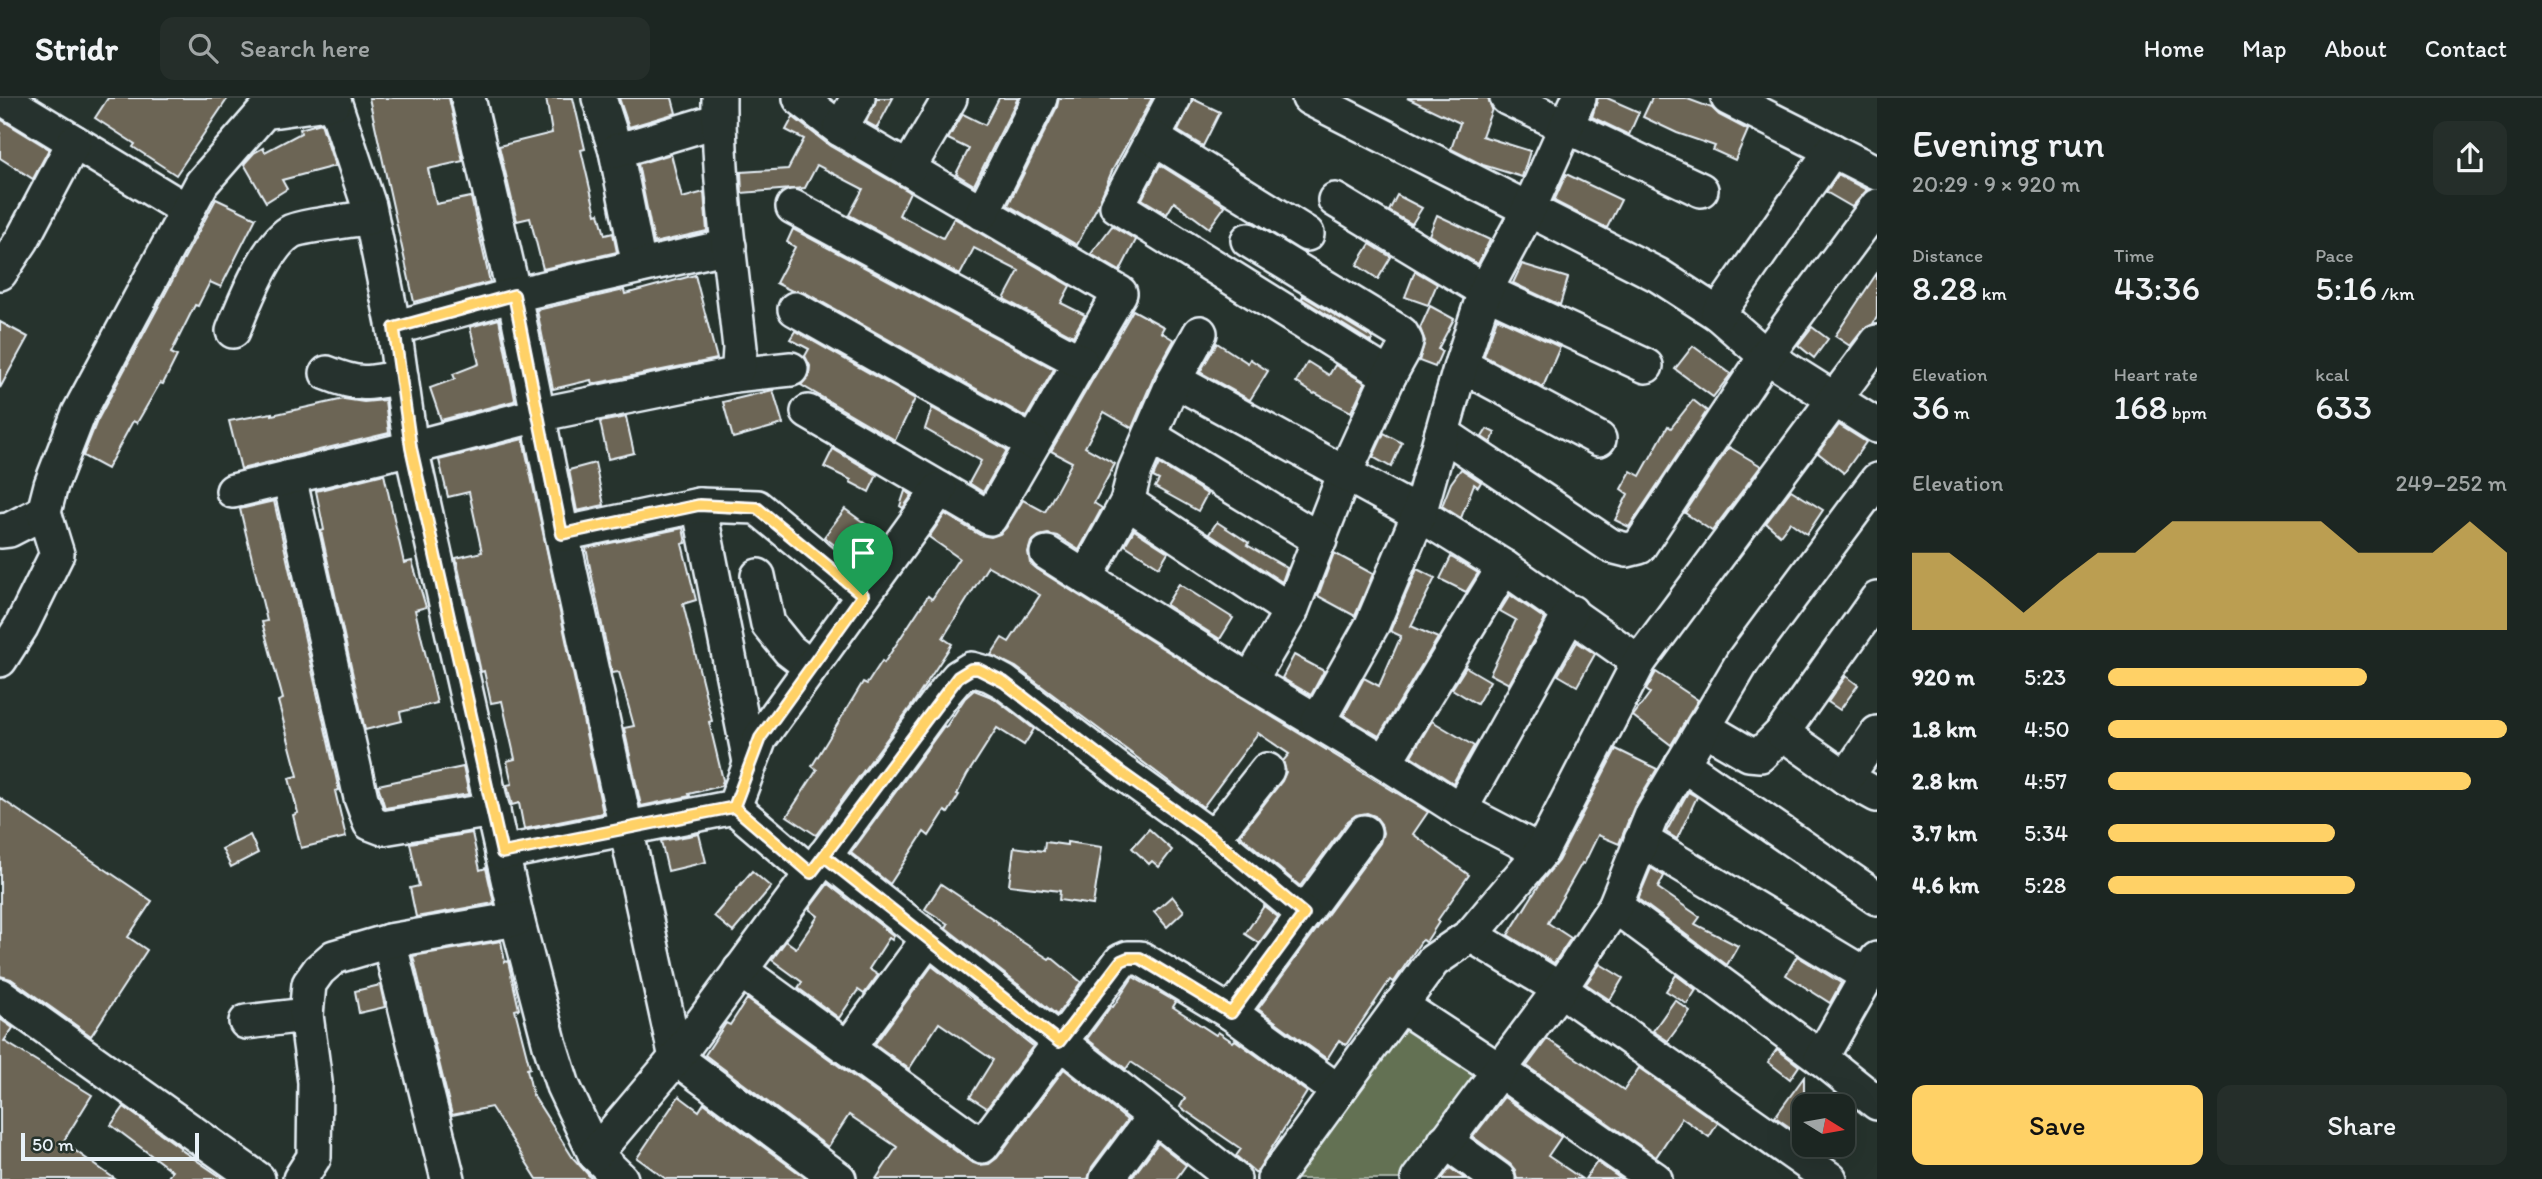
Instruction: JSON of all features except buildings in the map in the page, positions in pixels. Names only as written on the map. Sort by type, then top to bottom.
[{"type":"street","points":[[2,98],[186,210]]},
{"type":"street","points":[[468,98],[514,295],[562,534],[676,1058],[839,1179]]},
{"type":"street","points":[[599,98],[617,151],[639,266]]},
{"type":"street","points":[[800,98],[840,129],[1120,293],[990,518],[808,412]]},
{"type":"street","points":[[840,129],[858,98]]},
{"type":"street","points":[[908,169],[950,98]]},
{"type":"street","points":[[982,213],[1040,98]]},
{"type":"street","points":[[1174,98],[1116,206],[1389,376]]},
{"type":"street","points":[[1309,98],[1658,275],[1718,314],[1766,356],[1835,397],[1877,426]]},
{"type":"street","points":[[1507,98],[1573,111],[1701,190]]},
{"type":"street","points":[[1728,98],[1877,173]]},
{"type":"street","points":[[0,660],[21,627],[57,554],[44,512],[51,485],[79,413],[202,183],[253,105],[333,100],[371,217],[394,328],[411,448],[517,919],[563,1086],[595,1154],[621,1179]]},
{"type":"street","points":[[617,151],[719,109],[740,348],[734,375]]},
{"type":"street","points":[[1318,721],[1372,625],[1419,514],[1485,290],[1528,211],[1573,111]]},
{"type":"street","points":[[1153,138],[1307,234]]},
{"type":"street","points":[[0,273],[11,234],[74,142]]},
{"type":"street","points":[[1718,314],[1832,149]]},
{"type":"street","points":[[1335,200],[1485,290],[1646,366]]},
{"type":"street","points":[[1442,433],[1611,546],[1627,550],[1639,547],[1766,356],[1877,206]]},
{"type":"street","points":[[793,207],[1081,362]]},
{"type":"street","points":[[233,331],[265,263],[291,232],[371,217]]},
{"type":"street","points":[[1248,240],[1401,333],[1406,342],[1345,473],[1291,611],[1250,681]]},
{"type":"street","points":[[394,328],[514,295],[729,246]]},
{"type":"street","points":[[795,309],[1033,443]]},
{"type":"street","points":[[1086,577],[1126,502],[1135,470],[1174,380],[1200,333]]},
{"type":"street","points":[[1274,1179],[1433,961],[1471,935],[1541,852],[1639,662],[1877,342]]},
{"type":"street","points":[[1461,365],[1599,439]]},
{"type":"street","points":[[233,491],[537,415],[734,375],[791,369]]},
{"type":"street","points":[[327,373],[344,380],[368,384],[401,377]]},
{"type":"street","points":[[1174,380],[1419,514],[1504,566],[1639,662]]},
{"type":"street","points":[[1151,437],[1320,540]]},
{"type":"street","points":[[289,477],[361,798],[370,823],[383,828],[493,810]]},
{"type":"street","points":[[1418,1179],[1560,989],[1615,906],[1651,817],[1743,661],[1877,480]]},
{"type":"street","points":[[734,807],[760,738],[940,489]]},
{"type":"street","points":[[1126,502],[1291,611]]},
{"type":"street","points":[[562,534],[699,505],[757,508],[863,595]]},
{"type":"street","points":[[699,505],[750,762]]},
{"type":"street","points":[[0,531],[9,530],[44,512]]},
{"type":"street","points":[[1047,552],[1460,810],[1541,852]]},
{"type":"street","points":[[1385,762],[1504,566]]},
{"type":"street","points":[[758,576],[768,624],[789,650],[811,667]]},
{"type":"street","points":[[1703,727],[1749,754],[1760,755],[1782,733],[1877,599]]},
{"type":"street","points":[[1460,810],[1571,612]]},
{"type":"street","points":[[595,1154],[676,1058],[946,691],[958,677],[971,669],[978,669],[1004,682],[1123,774],[1213,838],[1304,914]]},
{"type":"street","points":[[1782,733],[1846,778],[1877,794]]},
{"type":"street","points":[[1846,778],[1877,733]]},
{"type":"street","points":[[1682,764],[1877,898]]},
{"type":"street","points":[[1213,838],[1267,770]]},
{"type":"street","points":[[502,853],[734,807],[929,938],[1234,1179]]},
{"type":"street","points":[[1231,1013],[1364,832]]},
{"type":"street","points":[[1641,840],[1872,967],[1821,1058]]},
{"type":"street","points":[[1615,906],[1821,1058],[1877,1103]]},
{"type":"street","points":[[300,1179],[314,1157],[315,1082],[306,1015],[309,984],[319,970],[334,957],[389,941],[517,919]]},
{"type":"street","points":[[1471,935],[1560,989],[1829,1179]]},
{"type":"street","points":[[848,1048],[929,938]]},
{"type":"street","points":[[389,941],[448,1179]]},
{"type":"street","points":[[740,970],[982,1146],[1121,961],[1128,958],[1140,958],[1231,1013],[1338,1091]]},
{"type":"street","points":[[0,995],[258,1179]]},
{"type":"street","points":[[1400,1005],[1499,1070],[1655,1179]]},
{"type":"street","points":[[246,1022],[306,1015]]},
{"type":"street","points":[[1107,1179],[1154,1116]]},
{"type":"street","points":[[1445,1141],[1498,1179]]},
{"type":"green space","points":[[1406,1019],[1485,1073],[1409,1179],[1289,1179]]},
{"type":"route","points":[[863,595],[757,508],[699,505],[562,534],[514,295],[394,328],[411,448],[502,853],[734,807],[811,873],[824,856],[1059,1042],[1121,961],[1128,958],[1140,958],[1231,1013],[1304,914],[1213,838],[1123,774],[1004,682],[978,669],[964,671],[946,691],[811,873],[734,807],[760,738],[863,595]]}]
